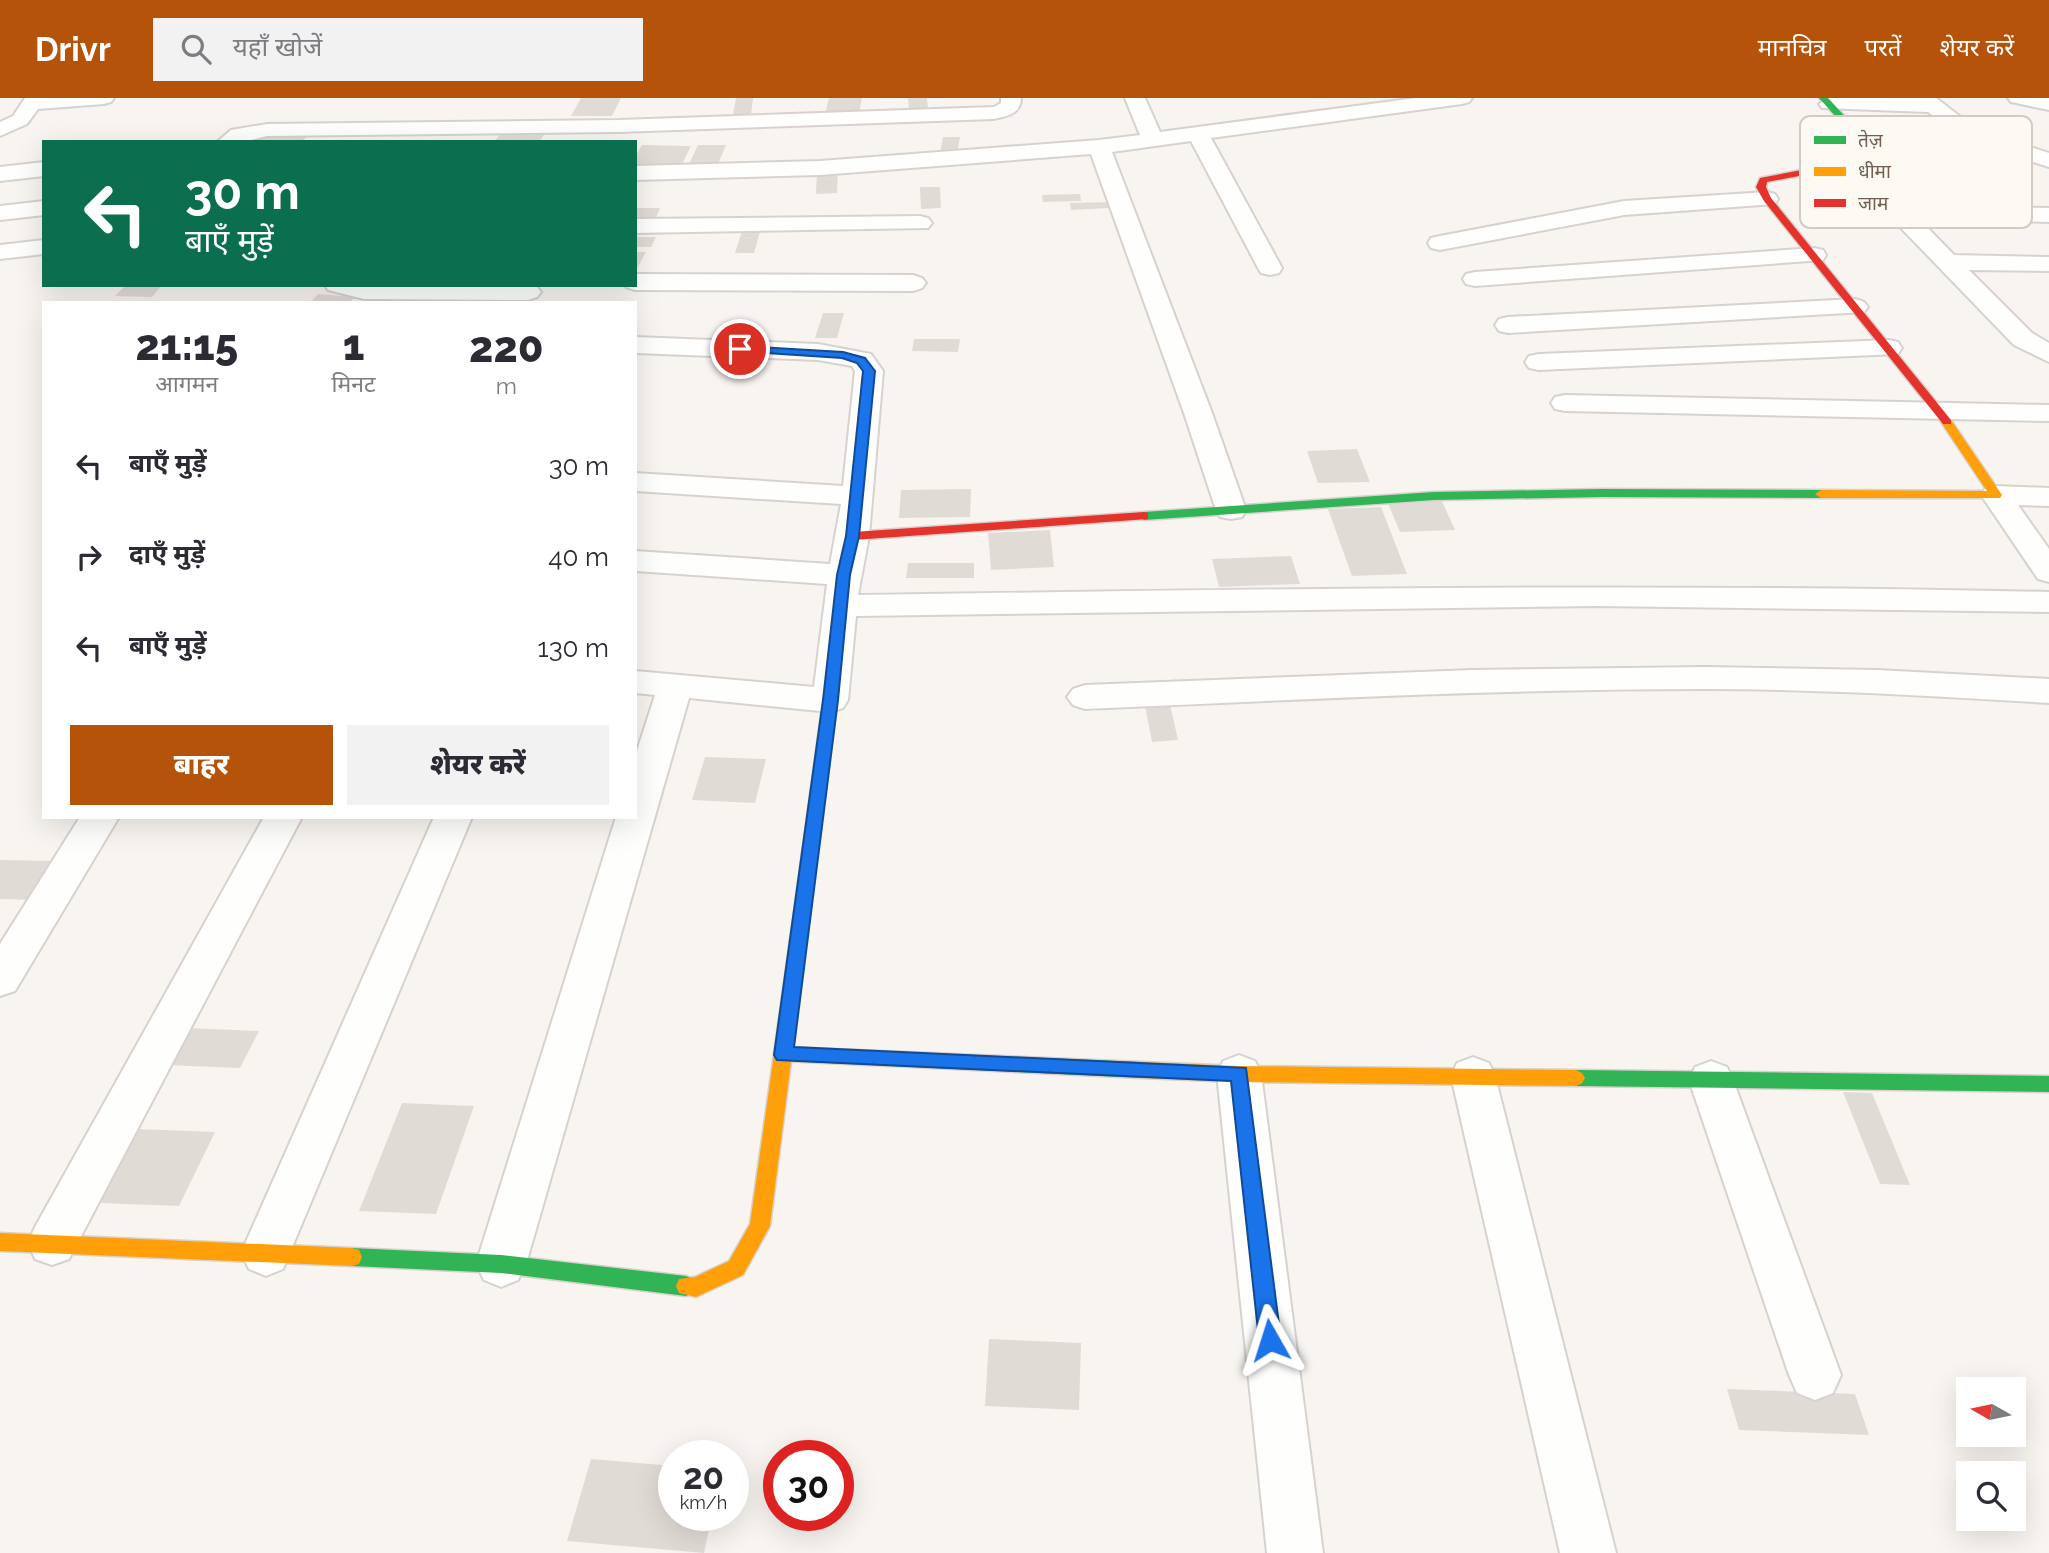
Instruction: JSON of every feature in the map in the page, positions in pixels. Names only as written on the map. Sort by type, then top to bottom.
[{"type":"street","points":[[0,130],[20,120],[34,100],[104,98]]},
{"type":"street","points":[[231,140],[239,135],[267,130],[619,125],[994,113],[1006,110],[1011,104],[1011,98]]},
{"type":"street","points":[[1135,98],[1153,140]]},
{"type":"street","points":[[637,173],[834,167],[1100,147],[1374,103],[1462,98]]},
{"type":"street","points":[[2018,98],[2049,104]]},
{"type":"street","points":[[1826,101],[1928,102],[1943,116]]},
{"type":"street","points":[[1826,101],[1840,116]]},
{"type":"street","points":[[1197,133],[1270,268]]},
{"type":"street","points":[[1100,147],[1198,412],[1231,510]]},
{"type":"street","points":[[2032,155],[2049,160]]},
{"type":"street","points":[[0,174],[42,169]]},
{"type":"street","points":[[1800,174],[1763,180],[1761,187],[1767,199],[1938,408],[2049,572]]},
{"type":"street","points":[[1440,243],[1624,208],[1767,199]]},
{"type":"street","points":[[0,213],[42,208]]},
{"type":"street","points":[[637,226],[920,223]]},
{"type":"street","points":[[1917,228],[2023,339],[2049,354]]},
{"type":"street","points":[[0,252],[42,247]]},
{"type":"street","points":[[1475,279],[1814,255]]},
{"type":"street","points":[[1950,262],[2049,264]]},
{"type":"street","points":[[637,282],[913,283]]},
{"type":"street","points":[[346,287],[364,291],[527,293]]},
{"type":"street","points":[[1508,325],[1855,307]]},
{"type":"street","points":[[2006,320],[2038,320]]},
{"type":"street","points":[[0,1242],[501,1264],[696,1287],[736,1268],[760,1226],[830,700],[842,590],[853,536],[869,371],[861,360],[818,352],[637,345]]},
{"type":"street","points":[[1539,362],[1889,348]]},
{"type":"street","points":[[1565,403],[2049,412]]},
{"type":"street","points":[[637,482],[856,496]]},
{"type":"street","points":[[853,536],[1434,496],[1601,494],[2049,497]]},
{"type":"street","points":[[637,561],[842,590],[1626,594],[2049,602]]},
{"type":"street","points":[[1085,697],[1463,683],[1706,678],[1906,683],[2049,691]]},
{"type":"street","points":[[637,752],[655,684],[830,700]]},
{"type":"street","points":[[0,979],[99,819]]},
{"type":"street","points":[[52,1243],[282,819]]},
{"type":"street","points":[[266,1253],[452,819]]},
{"type":"street","points":[[501,1264],[619,819]]},
{"type":"street","points":[[783,1055],[1239,1074],[2049,1084]]},
{"type":"street","points":[[1239,1074],[1295,1553]]},
{"type":"street","points":[[1473,1076],[1588,1553]]},
{"type":"street","points":[[1711,1080],[1815,1375]]},
{"type":"building","points":[[581,98],[621,98],[612,116],[571,116]]},
{"type":"building","points":[[736,98],[753,98],[751,115],[733,115]]},
{"type":"building","points":[[829,98],[862,98],[859,114],[825,114]]},
{"type":"building","points":[[908,98],[927,98],[928,110],[909,111]]},
{"type":"building","points":[[502,132],[546,132],[540,140],[496,140]]},
{"type":"building","points":[[264,135],[308,135],[304,140],[259,140]]},
{"type":"building","points":[[943,137],[960,137],[957,153],[940,153]]},
{"type":"building","points":[[642,145],[691,146],[681,166],[637,165],[637,154]]},
{"type":"building","points":[[698,145],[726,145],[718,164],[689,164]]},
{"type":"building","points":[[817,170],[838,170],[837,193],[816,194]]},
{"type":"building","points":[[920,187],[940,187],[941,208],[921,209]]},
{"type":"building","points":[[1080,194],[1081,201],[1043,202],[1042,195]]},
{"type":"building","points":[[1109,202],[1110,208],[1071,210],[1070,203]]},
{"type":"building","points":[[637,208],[660,208],[655,220],[637,220]]},
{"type":"building","points":[[743,228],[761,228],[754,253],[735,253]]},
{"type":"building","points":[[637,237],[656,237],[651,247],[637,247]]},
{"type":"building","points":[[637,252],[646,252],[637,268]]},
{"type":"building","points":[[124,287],[160,287],[152,297],[115,296]]},
{"type":"building","points":[[318,294],[355,297],[351,301],[312,301]]},
{"type":"building","points":[[823,313],[844,313],[837,338],[815,338]]},
{"type":"building","points":[[914,339],[960,339],[958,352],[912,351]]},
{"type":"building","points":[[1357,449],[1370,482],[1318,483],[1307,451]]},
{"type":"building","points":[[971,489],[970,517],[899,518],[901,490]]},
{"type":"building","points":[[1441,499],[1455,530],[1400,532],[1387,501]]},
{"type":"building","points":[[1381,507],[1407,574],[1352,576],[1328,509]]},
{"type":"building","points":[[1050,530],[1054,567],[991,570],[988,533]]},
{"type":"building","points":[[1291,556],[1300,584],[1219,587],[1212,559]]},
{"type":"building","points":[[908,563],[974,563],[974,578],[906,578]]},
{"type":"building","points":[[1169,700],[1178,740],[1152,742],[1144,701]]},
{"type":"building","points":[[705,757],[766,759],[755,803],[692,800]]},
{"type":"building","points":[[0,860],[58,861],[33,900],[0,899]]},
{"type":"building","points":[[187,1028],[259,1031],[240,1068],[166,1065]]},
{"type":"building","points":[[1843,1092],[1872,1093],[1910,1185],[1880,1184]]},
{"type":"building","points":[[402,1103],[474,1106],[436,1214],[359,1211]]},
{"type":"building","points":[[138,1129],[215,1132],[179,1206],[100,1203]]},
{"type":"building","points":[[989,1339],[1081,1343],[1079,1410],[985,1406]]},
{"type":"building","points":[[1727,1389],[1855,1394],[1869,1435],[1739,1430]]},
{"type":"building","points":[[591,1459],[658,1465],[658,1531],[709,1531],[704,1553],[567,1541]]},
{"type":"traffic: fast","points":[[1823,98],[1840,116]]},
{"type":"traffic: fast","points":[[1144,516],[1434,496],[1601,493],[1821,494]]},
{"type":"traffic: fast","points":[[803,905],[830,700]]},
{"type":"traffic: fast","points":[[784,1054],[1142,1070]]},
{"type":"traffic: fast","points":[[1576,1078],[2049,1084]]},
{"type":"traffic: fast","points":[[352,1257],[501,1264],[686,1286]]},
{"type":"traffic: slow","points":[[1821,494],[1996,495],[1947,422]]},
{"type":"traffic: slow","points":[[686,1286],[696,1287],[736,1268],[760,1226],[803,905]]},
{"type":"traffic: slow","points":[[1142,1070],[1239,1074],[1576,1078]]},
{"type":"traffic: slow","points":[[0,1242],[352,1257]]},
{"type":"traffic: jam","points":[[1800,173],[1763,180],[1761,187],[1767,199],[1947,422]]},
{"type":"traffic: jam","points":[[853,536],[1144,516]]},
{"type":"route","points":[[740,349],[843,355],[861,360],[869,371],[853,536],[844,575],[783,1055],[1239,1074],[1270,1340]]}]
